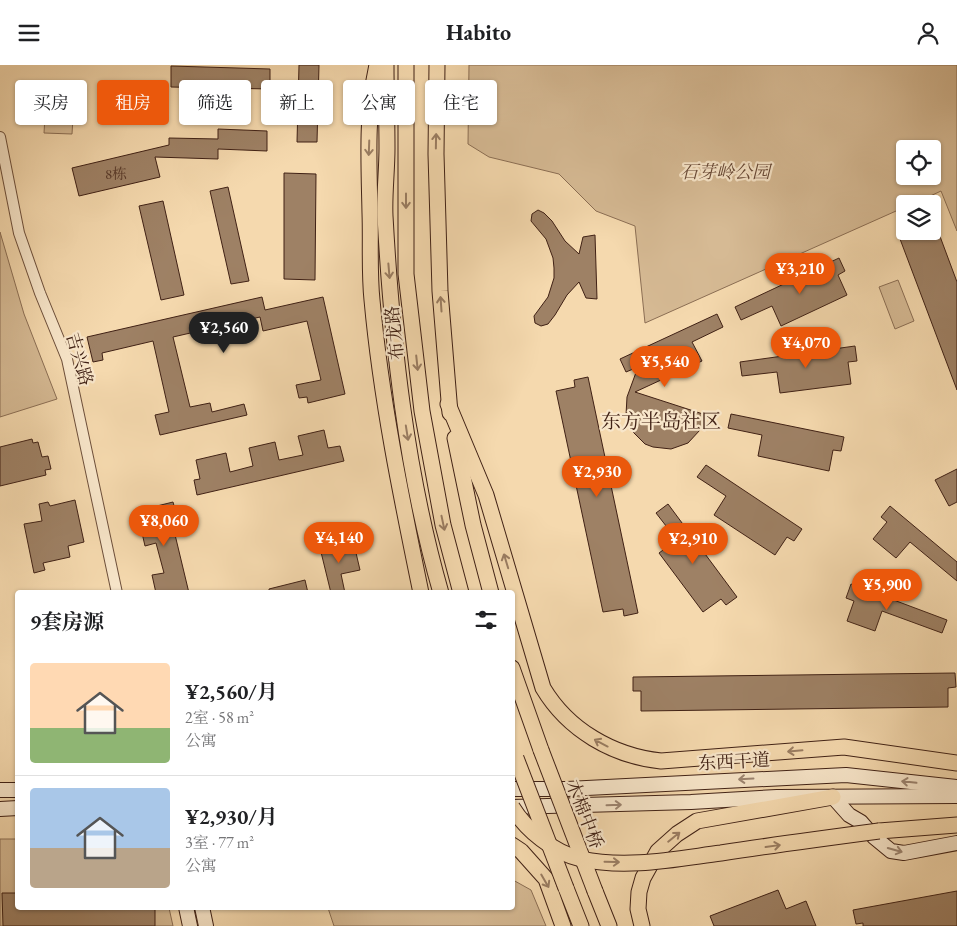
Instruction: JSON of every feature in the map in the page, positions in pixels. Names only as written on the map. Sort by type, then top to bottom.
[{"type":"main road","points":[[377,65],[370,112],[368,158],[372,299],[385,406],[420,590]]},
{"type":"main road","points":[[386,65],[387,149],[385,214],[394,328],[405,423],[415,485],[440,590]]},
{"type":"main road","name":"布龙路","points":[[406,65],[406,274],[422,411],[443,525],[460,590]]},
{"type":"main road","points":[[437,65],[436,154],[440,291],[448,404],[473,525],[490,590]]},
{"type":"main road","points":[[405,140],[385,214],[406,274]]},
{"type":"main road","points":[[448,404],[486,495],[514,590]]},
{"type":"main road","points":[[515,592],[543,688],[556,707],[588,735],[624,753],[646,759],[679,760],[844,747],[957,763]]},
{"type":"main road","name":"木棉中桥","points":[[515,676],[541,750],[610,926]]},
{"type":"main road","points":[[515,756],[581,926]]},
{"type":"main road","name":"东西干道","points":[[515,789],[567,789],[846,775],[957,787]]},
{"type":"main road","points":[[0,790],[15,789]]},
{"type":"main road","points":[[515,807],[691,802],[778,797],[957,796]]},
{"type":"main road","points":[[833,797],[849,815],[861,822],[874,837],[891,851],[904,853],[957,843]]},
{"type":"main road","points":[[642,926],[638,909],[639,892],[643,878],[658,851],[677,834],[697,821],[833,797]]},
{"type":"main road","points":[[0,809],[15,808]]},
{"type":"main road","points":[[515,810],[533,831],[556,849],[579,858],[603,862],[651,862],[879,831],[957,825]]},
{"type":"main road","points":[[515,847],[521,851],[546,879],[564,926]]},
{"type":"main road","points":[[187,910],[190,926]]},
{"type":"main road","points":[[203,910],[206,926]]},
{"type":"street","name":"吉兴路","points":[[0,137],[19,233],[40,293],[67,359],[116,590]]},
{"type":"green space","name":"石芽岭公园","points":[[469,65],[957,65],[957,231],[941,191],[932,195],[896,195],[896,211],[645,323],[635,226],[596,211],[559,174],[489,157],[468,144],[468,125],[497,125],[497,80],[469,80]]},
{"type":"green space","points":[[44,125],[73,125],[72,134],[44,133]]},
{"type":"green space","points":[[0,232],[24,314],[57,399],[0,417]]},
{"type":"green space","points":[[898,280],[914,321],[895,329],[879,287]]},
{"type":"green space","points":[[0,839],[15,839],[15,910],[169,910],[173,926],[0,926]]},
{"type":"green space","points":[[515,881],[531,890],[546,926],[334,926],[329,910],[515,910]]},
{"type":"building","points":[[299,65],[319,65],[319,80],[299,80]]},
{"type":"building","points":[[171,66],[270,69],[270,80],[261,80],[261,89],[251,89],[251,80],[179,80],[179,87],[171,87]]},
{"type":"building","points":[[297,125],[317,125],[317,142],[297,142]]},
{"type":"building","points":[[218,129],[267,131],[267,151],[218,149],[218,159],[155,157],[160,177],[79,196],[72,168],[169,145],[169,138],[218,139]]},
{"type":"building","points":[[284,173],[316,174],[315,280],[284,279]]},
{"type":"building","points":[[228,187],[249,281],[231,284],[210,191]]},
{"type":"building","points":[[163,201],[184,295],[161,300],[139,206]]},
{"type":"building","points":[[538,210],[552,221],[565,241],[579,254],[583,237],[595,235],[597,299],[586,298],[579,282],[567,295],[548,324],[541,326],[535,323],[534,316],[548,297],[554,278],[554,268],[553,258],[546,239],[531,221],[532,214]]},
{"type":"building","points":[[941,239],[957,282],[957,390],[900,240]]},
{"type":"building","points":[[839,258],[845,271],[838,275],[847,295],[781,326],[772,306],[741,320],[735,307]]},
{"type":"building","points":[[262,297],[265,310],[323,297],[345,394],[308,403],[307,397],[299,398],[296,385],[321,380],[307,321],[263,331],[260,317],[173,337],[190,407],[210,403],[212,412],[244,404],[247,415],[160,435],[155,415],[169,412],[153,341],[102,353],[103,360],[93,362],[87,337]]},
{"type":"building","points":[[717,314],[723,327],[692,342],[702,361],[635,392],[706,415],[700,430],[688,443],[671,449],[645,444],[632,431],[626,415],[627,397],[638,367],[626,372],[620,359]]},
{"type":"building","points":[[855,346],[857,361],[848,362],[851,384],[780,393],[777,372],[742,376],[740,362]]},
{"type":"building","points":[[588,377],[638,613],[624,616],[623,609],[603,612],[556,391],[575,387],[574,380]]},
{"type":"building","points":[[731,414],[844,437],[841,451],[833,450],[829,471],[758,456],[762,435],[728,428]]},
{"type":"building","points":[[324,430],[328,448],[340,446],[344,461],[197,495],[194,480],[200,479],[196,460],[226,453],[230,472],[253,466],[249,448],[275,442],[279,460],[303,455],[298,436]]},
{"type":"building","points":[[32,439],[33,443],[38,442],[42,457],[48,456],[51,469],[45,470],[46,475],[0,486],[0,447]]},
{"type":"building","points":[[706,465],[802,529],[794,541],[787,537],[775,555],[714,515],[726,496],[697,477]]},
{"type":"building","points":[[957,469],[957,502],[949,506],[935,480]]},
{"type":"building","points":[[75,500],[84,542],[68,546],[70,557],[43,563],[45,570],[34,573],[24,524],[42,521],[39,504],[48,502],[50,506]]},
{"type":"building","points":[[173,502],[177,517],[171,518],[188,590],[155,590],[152,575],[164,573],[156,543],[145,546],[137,511]]},
{"type":"building","points":[[668,504],[737,597],[726,605],[721,599],[703,612],[659,553],[677,540],[656,513]]},
{"type":"building","points":[[890,506],[957,562],[957,581],[910,542],[896,558],[873,539],[887,522],[881,517]]},
{"type":"building","points":[[353,540],[360,570],[341,574],[344,590],[330,590],[320,548]]},
{"type":"building","points":[[305,580],[307,590],[269,590]]},
{"type":"building","points":[[851,584],[947,620],[942,633],[882,611],[875,631],[847,621],[854,601],[846,598]]},
{"type":"building","points":[[955,673],[956,687],[948,688],[948,707],[641,711],[641,691],[633,691],[633,677]]},
{"type":"building","points":[[778,890],[786,909],[806,901],[816,926],[714,926],[710,916]]},
{"type":"building","points":[[957,891],[957,926],[863,926],[863,923],[856,924],[853,910]]},
{"type":"building","points":[[2,893],[15,893],[15,910],[155,910],[155,926],[3,926]]},
{"type":"district","name":"东方半岛社区","points":[[661,421]]}]
